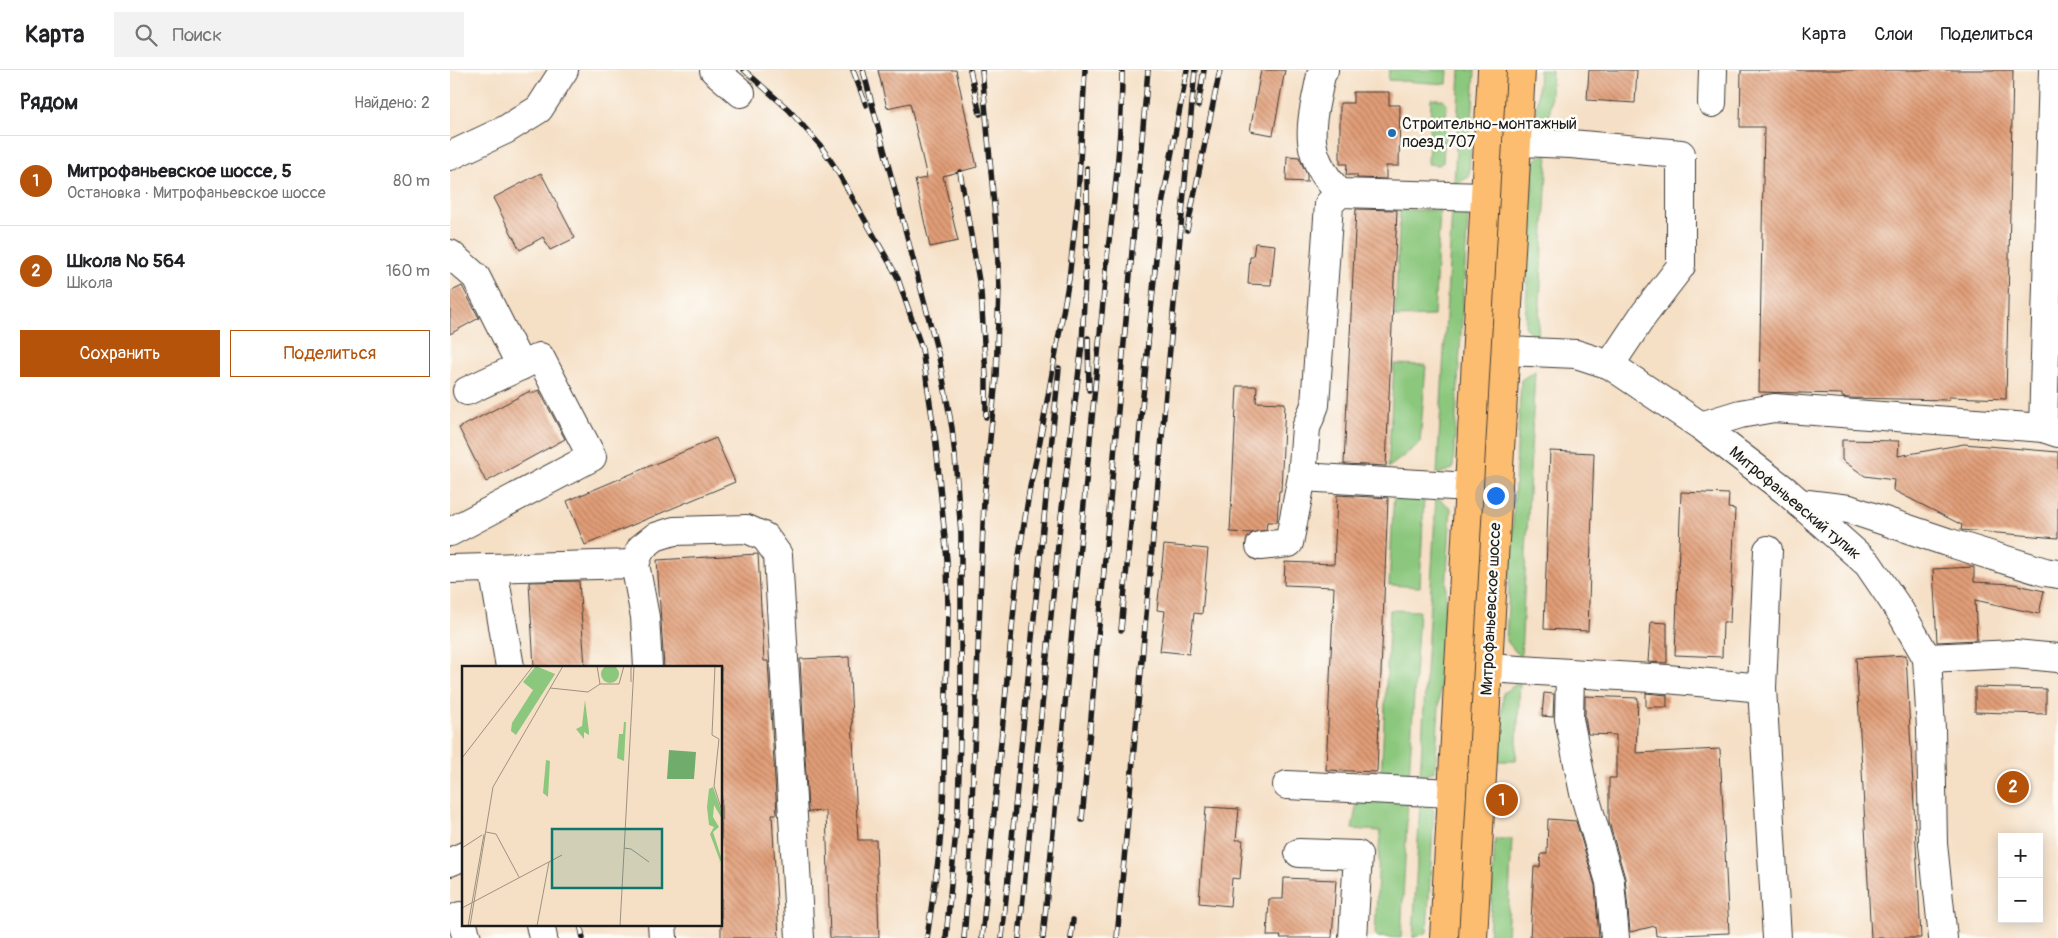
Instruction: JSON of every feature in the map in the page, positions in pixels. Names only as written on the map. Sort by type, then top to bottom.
[{"type":"main road","name":"Митрофаньевское шоссе","points":[[1444,938],[1492,70]]},
{"type":"main road","name":"Митрофаньевское шоссе","points":[[1473,938],[1521,70]]},
{"type":"street","points":[[450,156],[504,130],[539,109],[564,70]]},
{"type":"street","points":[[714,70],[741,93]]},
{"type":"street","points":[[1324,70],[1320,75],[1310,131],[1316,158],[1324,177],[1340,192],[1485,197]]},
{"type":"street","points":[[1712,103],[1713,70]]},
{"type":"street","points":[[1701,426],[1740,414],[1774,408],[2050,431],[2053,70]]},
{"type":"street","points":[[1517,142],[1571,144],[1681,154],[1680,266],[1642,317],[1610,365]]},
{"type":"street","points":[[1260,546],[1289,543],[1302,476],[1306,428],[1315,405],[1329,204],[1340,192]]},
{"type":"street","points":[[450,254],[476,277],[521,366]]},
{"type":"street","name":"Митрофаньевский тупик","points":[[1506,351],[1576,354],[1610,365],[1701,426],[1799,503],[1868,564],[1900,611],[1927,658],[1931,730],[1933,844],[1943,938]]},
{"type":"street","points":[[450,532],[592,457],[540,357],[467,390]]},
{"type":"street","points":[[1302,476],[1469,487]]},
{"type":"street","points":[[1799,503],[1850,509],[1947,542],[2045,572],[2058,574]]},
{"type":"street","points":[[648,666],[646,617],[635,564],[641,548],[655,538],[674,532],[747,529],[766,537],[778,555],[800,938]]},
{"type":"street","points":[[1768,550],[1762,688],[1777,938]]},
{"type":"street","points":[[450,569],[635,564]]},
{"type":"street","points":[[493,568],[510,666]]},
{"type":"street","points":[[1927,658],[2015,654],[2058,658]]},
{"type":"street","points":[[1488,668],[1667,679],[1762,688]]},
{"type":"street","points":[[1570,674],[1569,719],[1584,793],[1610,882],[1615,938]]},
{"type":"street","points":[[1286,785],[1452,792]]},
{"type":"street","points":[[1299,852],[1358,855],[1353,938]]},
{"type":"street","points":[[450,862],[462,857]]},
{"type":"green space","points":[[1389,70],[1448,70],[1447,84],[1388,80]]},
{"type":"green space","points":[[1460,70],[1475,70],[1469,177],[1454,185]]},
{"type":"green space","points":[[1539,70],[1552,70],[1549,133],[1536,122]]},
{"type":"green space","points":[[1431,98],[1444,100],[1447,104],[1443,162],[1439,165],[1428,164]]},
{"type":"green space","points":[[1548,152],[1538,339],[1525,328],[1533,161]]},
{"type":"green space","points":[[1400,210],[1440,210],[1434,316],[1395,317]]},
{"type":"green space","points":[[1452,210],[1468,215],[1453,469],[1437,474]]},
{"type":"green space","points":[[1394,364],[1426,365],[1420,443],[1388,468]]},
{"type":"green space","points":[[1535,371],[1521,656],[1519,656],[1506,640],[1521,380]]},
{"type":"green space","points":[[1394,491],[1424,497],[1420,587],[1389,585]]},
{"type":"green space","points":[[1436,497],[1451,508],[1435,771],[1420,777]]},
{"type":"green space","points":[[1390,610],[1419,611],[1409,778],[1381,777]]},
{"type":"green space","points":[[1520,683],[1516,761],[1499,761],[1503,693]]},
{"type":"green space","points":[[1358,797],[1408,800],[1401,938],[1378,937],[1375,934],[1380,831],[1352,829]]},
{"type":"green space","points":[[1420,801],[1434,810],[1427,932],[1413,938]]},
{"type":"green space","points":[[1495,839],[1512,839],[1507,938],[1489,938]]},
{"type":"building","points":[[878,70],[956,70],[977,167],[943,176],[958,241],[930,247],[915,180],[927,178],[910,103],[887,108]]},
{"type":"building","points":[[1261,70],[1285,70],[1273,135],[1250,131]]},
{"type":"building","points":[[1589,70],[1637,70],[1635,103],[1587,100]]},
{"type":"building","points":[[1741,70],[2013,70],[2006,399],[1949,397],[1949,400],[1849,398],[1842,397],[1842,394],[1759,392],[1764,127],[1740,127]]},
{"type":"building","points":[[1353,92],[1389,92],[1389,105],[1400,105],[1399,166],[1386,166],[1386,179],[1357,178],[1357,175],[1346,175],[1347,164],[1340,164],[1340,103],[1353,103]]},
{"type":"building","points":[[1287,156],[1299,157],[1307,175],[1307,182],[1286,181]]},
{"type":"building","points":[[541,173],[575,238],[550,250],[543,237],[520,250],[493,198]]},
{"type":"building","points":[[1356,209],[1397,210],[1386,466],[1344,464]]},
{"type":"building","points":[[1255,243],[1275,245],[1271,285],[1248,284],[1250,257],[1253,257]]},
{"type":"building","points":[[462,286],[479,318],[450,334],[450,292]]},
{"type":"building","points":[[1237,386],[1257,386],[1256,402],[1285,403],[1281,491],[1279,491],[1277,522],[1267,522],[1266,530],[1251,533],[1230,532]]},
{"type":"building","points":[[539,390],[565,439],[486,482],[459,428],[530,391],[531,394]]},
{"type":"building","points":[[716,438],[735,482],[585,545],[567,501]]},
{"type":"building","points":[[1842,440],[1899,441],[1898,456],[1964,444],[2058,452],[2058,538],[1961,530],[1962,525],[1893,490],[1894,480],[1865,476],[1842,460]]},
{"type":"building","points":[[1550,451],[1594,453],[1588,631],[1544,629]]},
{"type":"building","points":[[1681,492],[1729,494],[1728,508],[1735,509],[1730,622],[1723,622],[1722,657],[1675,655]]},
{"type":"building","points":[[1337,495],[1388,498],[1377,772],[1326,770],[1334,587],[1284,585],[1285,562],[1334,564]]},
{"type":"building","points":[[1164,545],[1208,549],[1202,614],[1194,613],[1189,654],[1160,651],[1165,611],[1157,610]]},
{"type":"building","points":[[758,554],[764,661],[768,661],[777,814],[772,814],[779,938],[721,938],[722,666],[664,666],[657,560]]},
{"type":"building","points":[[1974,567],[1974,582],[2013,584],[2044,591],[2039,614],[1975,600],[1977,640],[1937,642],[1933,569]]},
{"type":"building","points":[[579,581],[585,666],[534,666],[529,582]]},
{"type":"building","points":[[1651,622],[1667,623],[1667,663],[1648,662]]},
{"type":"building","points":[[1906,655],[1921,938],[1871,938],[1856,658]]},
{"type":"building","points":[[849,657],[858,840],[876,840],[879,938],[830,938],[826,811],[808,812],[800,659]]},
{"type":"building","points":[[1975,687],[2046,689],[2046,714],[1975,712]]},
{"type":"building","points":[[1544,693],[1554,694],[1553,717],[1542,716]]},
{"type":"building","points":[[1646,693],[1667,695],[1667,707],[1646,707]]},
{"type":"building","points":[[1585,696],[1638,698],[1636,753],[1720,749],[1729,933],[1656,936],[1655,926],[1630,932],[1625,878],[1609,822],[1609,778],[1616,778],[1616,735],[1588,734],[1585,718]]},
{"type":"building","points":[[1206,807],[1239,809],[1236,840],[1243,840],[1240,879],[1232,878],[1230,906],[1199,903]]},
{"type":"building","points":[[1548,819],[1576,821],[1595,885],[1599,938],[1530,938],[1534,867],[1540,867],[1541,854],[1547,854]]},
{"type":"building","points":[[1284,878],[1336,880],[1332,938],[1280,938],[1281,936],[1267,936],[1269,899],[1283,899]]},
{"type":"railway","points":[[744,70],[789,110],[820,145],[833,164],[897,276],[922,349],[936,444],[947,560],[948,611],[943,808],[939,854],[927,938]]},
{"type":"railway","points":[[853,70],[866,105]]},
{"type":"railway","points":[[863,70],[939,357],[952,428],[955,456],[961,534],[961,701],[958,809],[946,938]]},
{"type":"railway","points":[[970,70],[980,114]]},
{"type":"railway","points":[[964,938],[969,878],[984,500],[996,378],[999,289],[997,239],[982,70]]},
{"type":"railway","points":[[982,938],[1019,556],[1069,279],[1078,198],[1085,70]]},
{"type":"railway","points":[[1043,938],[1108,249],[1114,204],[1121,115],[1122,70]]},
{"type":"railway","points":[[1082,820],[1148,70]]},
{"type":"railway","points":[[1121,630],[1160,216],[1187,70]]},
{"type":"railway","points":[[1117,938],[1195,70]]},
{"type":"railway","points":[[1198,106],[1204,70]]},
{"type":"railway","points":[[1187,230],[1220,70]]},
{"type":"railway","points":[[1087,168],[1087,243]]},
{"type":"railway","points":[[960,172],[981,292],[986,377],[986,417]]},
{"type":"railway","points":[[1019,938],[1060,525],[1082,345],[1087,236]]},
{"type":"railway","points":[[1088,338],[1089,390]]},
{"type":"railway","points":[[1002,938],[1059,368]]},
{"type":"railway","points":[[1071,938],[1073,920]]},
{"type":"railway","points":[[580,926],[583,938]]},
{"type":"place","name":"Строительно-монтажный поезд 707","points":[[1392,133]]},
{"type":"place","name":"Школа № 564","points":[[2013,787]]},
{"type":"place","name":"Митрофаньевское шоссе, 5","points":[[1502,800]]}]
